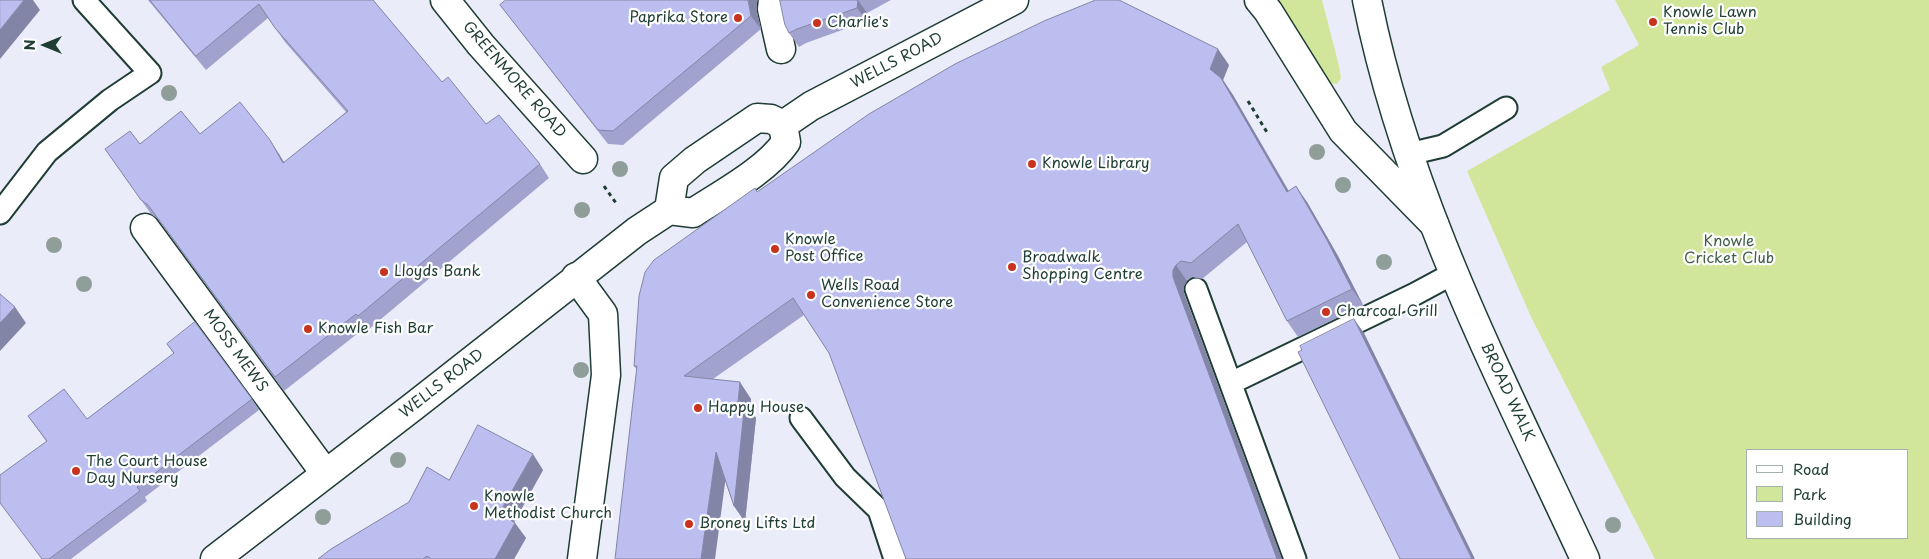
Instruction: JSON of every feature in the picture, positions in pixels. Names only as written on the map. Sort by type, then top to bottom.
[{"type":"main road","name":"GREENMORE ROAD","points":[[445,0],[481,45],[583,160]]},
{"type":"main road","points":[[773,0],[772,9],[782,49]]},
{"type":"main road","name":"WELLS ROAD","points":[[783,125],[811,106],[1014,0]]},
{"type":"main road","name":"BROAD WALK","points":[[1259,0],[1268,11],[1343,131],[1434,224]]},
{"type":"main road","name":"BROAD WALK","points":[[1366,0],[1375,44],[1409,154],[1434,224],[1472,316],[1585,559]]},
{"type":"main road","points":[[756,118],[771,119],[783,125],[786,142],[778,153],[753,172],[694,213],[668,210],[674,178],[695,160],[756,118]]},
{"type":"main road","name":"WELLS ROAD","points":[[215,559],[422,400],[637,230],[668,210]]},
{"type":"main road","name":"MOSS MEWS","points":[[145,228],[325,474]]},
{"type":"main road","points":[[576,277],[603,314],[606,375],[582,559]]},
{"type":"lane","points":[[0,213],[47,152],[110,100],[150,73],[84,0]]},
{"type":"lane","points":[[1409,154],[1442,146],[1506,108]]},
{"type":"lane","points":[[1230,382],[1415,294],[1454,272]]},
{"type":"lane","points":[[1196,289],[1295,559]]},
{"type":"lane","points":[[801,418],[845,477],[878,510],[895,559]]},
{"type":"path","points":[[1248,101],[1268,134]]},
{"type":"path","points":[[583,160],[637,230]]},
{"type":"green space","points":[[1276,0],[1322,0],[1339,66],[1341,78],[1337,84],[1328,83]]},
{"type":"green space","name":"Knowle Cricket Club","points":[[1615,0],[1929,0],[1929,559],[1655,559],[1531,317],[1467,171],[1610,90],[1601,67],[1639,45]]},
{"type":"building","points":[[0,0],[24,0],[0,30]]},
{"type":"building","points":[[150,0],[373,0],[442,82],[448,77],[486,124],[499,115],[540,164],[358,316],[356,314],[275,377],[148,205],[141,200],[105,149],[130,131],[140,144],[181,111],[200,134],[240,102],[270,140],[283,163],[348,111],[275,28],[259,4],[196,56]]},
{"type":"building","points":[[506,0],[748,0],[751,16],[613,131],[598,130],[500,5]]},
{"type":"building","points":[[780,0],[858,0],[857,8],[789,33],[785,25]]},
{"type":"building","name":"Broadwalk Shopping Centre","points":[[1096,0],[1119,0],[1218,49],[1210,69],[1221,78],[1287,192],[1296,186],[1352,289],[1287,321],[1238,224],[1191,263],[1181,261],[1173,270],[1173,277],[1277,559],[906,559],[829,353],[793,298],[684,376],[740,382],[738,402],[745,402],[734,506],[716,452],[701,559],[615,559],[637,366],[634,366],[639,296],[645,272],[654,260],[755,188],[757,192],[869,114],[955,64],[1044,21]]},
{"type":"building","points":[[0,294],[15,307],[0,323]]},
{"type":"building","points":[[1354,319],[1472,559],[1400,559],[1298,352],[1302,350],[1300,346]]},
{"type":"building","points":[[195,322],[252,399],[137,487],[140,491],[49,559],[42,559],[0,503],[0,475],[47,441],[28,416],[64,389],[87,419],[174,353],[167,344]]},
{"type":"building","name":"Knowle Methodist Church","points":[[478,425],[533,454],[500,512],[515,523],[495,559],[431,559],[427,556],[423,559],[318,559],[331,549],[409,502],[427,467],[449,480]]},
{"type":"place","name":"Paprika Store","points":[[738,18]]},
{"type":"place","name":"Knowle Lawn Tennis Club","points":[[1653,22]]},
{"type":"place","name":"Charlie's","points":[[817,23]]},
{"type":"place","name":"Knowle Library","points":[[1032,164]]},
{"type":"place","name":"Knowle Post Office","points":[[775,249]]},
{"type":"place","name":"Broadwalk Shopping Centre","points":[[1012,267]]},
{"type":"place","name":"Lloyds Bank","points":[[384,272]]},
{"type":"place","name":"Wells Road Convenience Store","points":[[811,295]]},
{"type":"place","name":"Charcoal Grill","points":[[1326,312]]},
{"type":"place","name":"Knowle Fish Bar","points":[[308,329]]},
{"type":"place","name":"Happy House","points":[[698,408]]},
{"type":"place","name":"The Court House Day Nursery","points":[[76,471]]},
{"type":"place","name":"Knowle Methodist Church","points":[[474,506]]},
{"type":"place","name":"Broney Lifts Ltd","points":[[689,524]]}]
